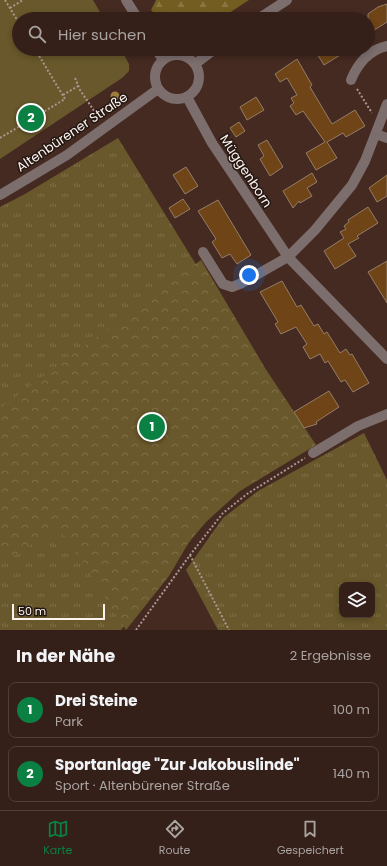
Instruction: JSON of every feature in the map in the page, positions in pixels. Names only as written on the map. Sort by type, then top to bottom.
[{"type":"street","points":[[126,0],[134,12]]},
{"type":"street","points":[[269,12],[287,0]]},
{"type":"street","points":[[375,51],[387,46]]},
{"type":"street","points":[[160,56],[163,60]]},
{"type":"street","points":[[173,56],[163,60],[155,74],[158,89],[168,98],[174,99],[187,97],[196,88],[199,82],[198,70],[195,64],[190,59],[180,56]]},
{"type":"street","points":[[195,64],[206,56]]},
{"type":"street","points":[[351,80],[359,65],[366,56]]},
{"type":"street","name":"Altenbürener Straße","points":[[0,196],[67,154],[158,89]]},
{"type":"street","name":"Müggenborn","points":[[187,97],[212,143],[288,257],[387,359]]},
{"type":"street","points":[[203,252],[223,284],[232,287],[242,284],[288,257],[315,230],[348,190],[365,161],[387,104]]},
{"type":"street","points":[[378,130],[387,138]]},
{"type":"street","points":[[313,453],[358,426],[387,414]]},
{"type":"path","points":[[5,0],[12,12]]},
{"type":"path","points":[[10,8],[23,0]]},
{"type":"path","points":[[0,138],[65,99],[39,56]]},
{"type":"path","points":[[75,78],[78,86],[105,127]]},
{"type":"path","points":[[351,80],[378,130]]},
{"type":"path","points":[[62,95],[78,86]]},
{"type":"path","points":[[136,630],[190,555],[223,513],[234,504],[313,453]]},
{"type":"path","points":[[190,555],[229,630]]},
{"type":"green space","points":[[0,0],[93,0],[100,12],[12,12],[12,56],[125,56],[129,64],[129,71],[122,78],[0,159]]},
{"type":"green space","points":[[156,0],[249,0],[231,12],[153,12],[151,10]]},
{"type":"green space","points":[[118,138],[308,446],[252,481],[214,510],[121,630],[0,630],[0,207],[25,194]]},
{"type":"green space","points":[[201,260],[265,368],[316,445],[240,491],[206,522],[189,542],[169,576],[126,630],[60,528],[0,563],[0,408]]},
{"type":"green space","points":[[364,433],[387,480],[387,630],[218,630],[186,570],[223,518],[258,491]]},
{"type":"building","points":[[387,4],[387,22],[375,30],[375,12],[371,12],[378,7]]},
{"type":"building","points":[[318,56],[339,56],[324,65]]},
{"type":"building","points":[[297,59],[312,85],[310,87],[332,124],[355,110],[365,126],[346,137],[343,133],[327,142],[337,158],[316,170],[306,153],[325,142],[303,111],[296,115],[290,106],[294,103],[291,98],[297,95],[287,78],[280,82],[275,74]]},
{"type":"building","points":[[256,97],[264,110],[247,120],[240,107]]},
{"type":"building","points":[[239,122],[245,131],[236,137],[230,128]]},
{"type":"building","points":[[267,140],[283,167],[270,176],[260,159],[264,156],[258,145]]},
{"type":"building","points":[[186,167],[198,186],[185,194],[173,175]]},
{"type":"building","points":[[312,173],[317,182],[307,188],[312,196],[300,203],[299,201],[293,208],[283,191]]},
{"type":"building","points":[[387,175],[387,196],[377,202],[369,188]]},
{"type":"building","points":[[183,199],[190,209],[175,218],[169,208]]},
{"type":"building","points":[[218,200],[251,255],[237,264],[230,254],[222,258],[212,242],[216,239],[198,211]]},
{"type":"building","points":[[368,207],[378,223],[357,236],[359,238],[348,244],[356,256],[335,269],[324,251],[344,238],[340,232],[346,229],[344,226],[349,222],[348,220]]},
{"type":"building","points":[[387,261],[387,303],[368,272]]},
{"type":"building","points":[[282,281],[297,307],[301,305],[314,326],[318,324],[324,334],[327,332],[340,353],[346,349],[350,355],[352,354],[369,383],[353,392],[345,380],[341,382],[328,361],[325,363],[320,354],[310,359],[303,347],[307,344],[296,327],[281,334],[275,324],[278,322],[260,292]]},
{"type":"building","points":[[329,391],[339,407],[316,422],[317,424],[304,428],[294,412]]},
{"type":"place","name":"Sportanlage \"Zur Jakobuslinde\"","points":[[31,118]]},
{"type":"place","name":"Drei Steine","points":[[152,427]]}]
